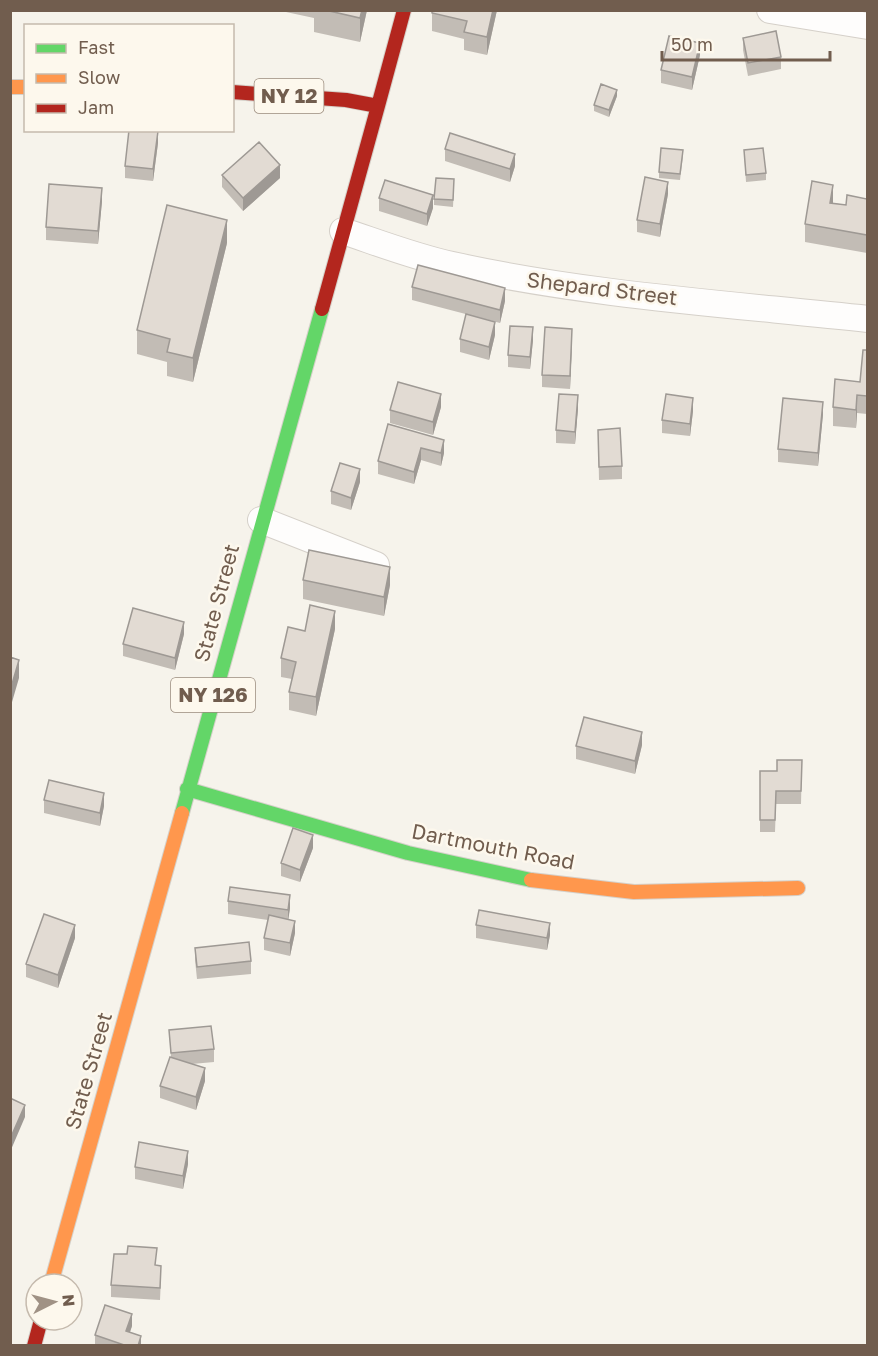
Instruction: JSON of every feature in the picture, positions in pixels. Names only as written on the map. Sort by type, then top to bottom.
[{"type":"main road","name":"State Street","points":[[54,1272],[404,10]]},
{"type":"main road","name":"NY 12","points":[[234,92],[345,100],[378,106]]},
{"type":"main road","name":"Dartmouth Road","points":[[187,789],[434,860],[555,883],[635,892],[798,888]]},
{"type":"street","points":[[770,10],[867,26]]},
{"type":"street","name":"Shepard Street","points":[[343,231],[448,264],[512,278],[867,319]]},
{"type":"street","points":[[261,520],[376,565]]},
{"type":"building","points":[[325,10],[362,10],[360,18]]},
{"type":"building","points":[[432,10],[493,10],[487,37],[464,32],[467,21],[432,13]]},
{"type":"building","points":[[776,31],[781,57],[748,63],[743,38]]},
{"type":"building","points":[[669,36],[700,43],[692,77],[661,70]]},
{"type":"building","points":[[601,84],[617,90],[609,110],[594,105]]},
{"type":"building","points":[[129,132],[158,132],[153,169],[125,166]]},
{"type":"building","points":[[450,133],[515,154],[510,169],[445,149]]},
{"type":"building","points":[[259,142],[280,165],[243,198],[222,175]]},
{"type":"building","points":[[661,148],[683,150],[680,174],[659,172]]},
{"type":"building","points":[[763,148],[766,173],[746,175],[744,150]]},
{"type":"building","points":[[645,177],[668,182],[660,224],[637,220]]},
{"type":"building","points":[[436,178],[454,179],[453,200],[434,199]]},
{"type":"building","points":[[385,180],[433,195],[427,214],[379,198]]},
{"type":"building","points":[[812,181],[833,185],[830,203],[846,205],[847,195],[867,199],[867,235],[805,224]]},
{"type":"building","points":[[49,184],[102,188],[98,231],[46,227]]},
{"type":"building","points":[[167,205],[227,220],[193,358],[167,352],[170,339],[137,330]]},
{"type":"building","points":[[418,265],[505,288],[500,310],[412,287]]},
{"type":"building","points":[[466,314],[495,322],[489,347],[460,339]]},
{"type":"building","points":[[510,326],[533,327],[530,357],[508,355]]},
{"type":"building","points":[[545,327],[572,329],[570,376],[542,375]]},
{"type":"building","points":[[863,350],[867,350],[867,396],[857,395],[856,410],[833,407],[835,379],[860,382]]},
{"type":"building","points":[[398,382],[441,394],[433,422],[390,410]]},
{"type":"building","points":[[559,394],[578,395],[575,432],[556,430]]},
{"type":"building","points":[[666,394],[693,398],[690,424],[662,420]]},
{"type":"building","points":[[783,398],[823,402],[818,453],[778,449]]},
{"type":"building","points":[[388,424],[444,440],[441,453],[421,448],[414,472],[378,461]]},
{"type":"building","points":[[620,428],[622,466],[599,467],[598,430]]},
{"type":"building","points":[[340,463],[360,469],[351,498],[331,491]]},
{"type":"building","points":[[309,550],[390,567],[384,597],[303,580]]},
{"type":"building","points":[[310,605],[335,611],[316,697],[289,692],[296,662],[281,658],[288,627],[305,631]]},
{"type":"building","points":[[133,608],[184,622],[175,658],[123,644]]},
{"type":"building","points":[[10,657],[19,660],[10,691]]},
{"type":"building","points":[[584,717],[642,732],[635,761],[576,746]]},
{"type":"building","points":[[777,760],[802,760],[801,791],[776,791],[775,820],[760,820],[760,771],[777,771]]},
{"type":"building","points":[[49,780],[104,793],[100,813],[44,800]]},
{"type":"building","points":[[293,828],[313,835],[300,870],[281,863]]},
{"type":"building","points":[[230,887],[290,895],[288,910],[228,901]]},
{"type":"building","points":[[479,910],[550,923],[547,938],[476,925]]},
{"type":"building","points":[[44,914],[75,925],[58,975],[26,964]]},
{"type":"building","points":[[269,915],[295,921],[290,943],[264,938]]},
{"type":"building","points":[[249,942],[251,961],[197,967],[195,948]]},
{"type":"building","points":[[211,1026],[214,1049],[171,1053],[169,1030]]},
{"type":"building","points":[[170,1057],[205,1068],[196,1097],[160,1086]]},
{"type":"building","points":[[10,1098],[25,1105],[10,1139]]},
{"type":"building","points":[[139,1142],[188,1151],[183,1176],[135,1167]]},
{"type":"building","points":[[128,1246],[157,1248],[155,1265],[161,1266],[160,1288],[111,1285],[114,1254],[127,1254]]},
{"type":"building","points":[[105,1305],[132,1314],[126,1331],[141,1336],[138,1346],[127,1346],[95,1335]]},
{"type":"traffic: fast","points":[[182,813],[322,309]]},
{"type":"traffic: fast","points":[[187,789],[408,853],[531,880]]},
{"type":"traffic: slow","points":[[10,87],[24,87]]},
{"type":"traffic: slow","points":[[54,1272],[182,813]]},
{"type":"traffic: slow","points":[[531,880],[634,892],[798,888]]},
{"type":"traffic: jam","points":[[234,92],[346,100],[378,106],[404,10]]},
{"type":"traffic: jam","points":[[322,309],[378,106]]},
{"type":"traffic: jam","points":[[34,1346],[38,1332]]}]
